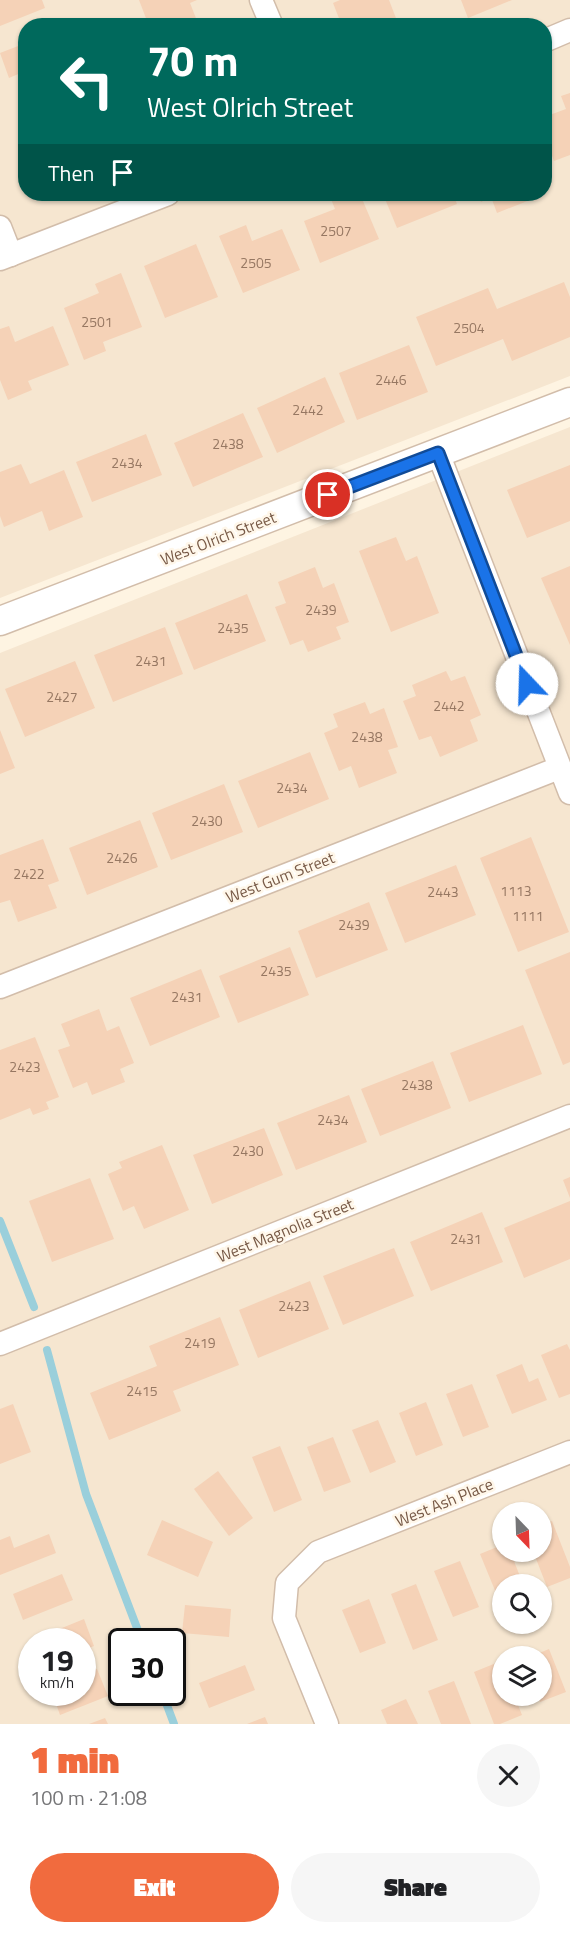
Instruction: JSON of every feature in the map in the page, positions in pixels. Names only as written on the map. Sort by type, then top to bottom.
[{"type":"street","points":[[261,0],[269,18]]},
{"type":"street","points":[[552,38],[570,30]]},
{"type":"street","points":[[0,227],[5,257],[150,201]]},
{"type":"street","name":"West Olrich Street","points":[[0,621],[570,402]]},
{"type":"street","points":[[438,453],[570,794]]},
{"type":"street","name":"West Gum Street","points":[[0,987],[559,768]]},
{"type":"street","name":"West Magnolia Street","points":[[0,1344],[570,1116]]},
{"type":"street","name":"West Ash Place","points":[[327,1724],[284,1618],[287,1584],[318,1552],[570,1452]]},
{"type":"shaded area","points":[[0,0],[570,0],[570,376],[0,598]]},
{"type":"shaded area","points":[[570,427],[570,1724],[0,1724],[0,653]]},
{"type":"building","points":[[0,0],[42,0],[45,8],[0,26]]},
{"type":"building","points":[[139,0],[197,0],[190,3],[196,18],[146,18]]},
{"type":"building","points":[[340,0],[389,0],[396,18],[339,18],[333,3]]},
{"type":"building","points":[[461,0],[512,0],[468,18]]},
{"type":"building","points":[[18,46],[18,74],[9,78],[0,53]]},
{"type":"building","points":[[570,93],[570,155],[554,161],[552,114],[566,109],[561,96]]},
{"type":"building","points":[[332,201],[363,201],[379,239],[320,263],[304,221],[335,209]]},
{"type":"building","points":[[386,201],[456,201],[457,204],[397,228]]},
{"type":"building","points":[[492,201],[527,201],[497,213]]},
{"type":"building","points":[[246,225],[252,241],[282,229],[300,270],[243,293],[219,236]]},
{"type":"building","points":[[196,244],[218,297],[165,318],[144,266]]},
{"type":"building","points":[[121,273],[142,327],[103,342],[106,351],[84,360],[64,308],[99,293],[95,284]]},
{"type":"building","points":[[564,282],[570,297],[570,337],[512,361],[503,339],[436,366],[416,317],[488,288],[497,309]]},
{"type":"building","points":[[9,326],[15,342],[53,326],[69,365],[28,381],[32,390],[8,400],[0,380],[0,329]]},
{"type":"building","points":[[409,345],[428,392],[357,420],[339,373]]},
{"type":"building","points":[[325,377],[345,422],[277,453],[257,408]]},
{"type":"building","points":[[243,413],[263,457],[193,487],[174,443]]},
{"type":"building","points":[[146,434],[162,475],[92,502],[76,462]]},
{"type":"building","points":[[21,464],[30,484],[64,470],[83,517],[49,531],[42,511],[4,527],[0,516],[0,472]]},
{"type":"building","points":[[570,465],[570,521],[527,538],[507,490]]},
{"type":"building","points":[[396,537],[406,561],[417,556],[439,613],[391,632],[359,551]]},
{"type":"building","points":[[570,566],[570,645],[541,578]]},
{"type":"building","points":[[315,567],[323,588],[334,583],[349,622],[336,627],[341,639],[308,652],[303,640],[290,645],[275,607],[286,603],[278,582]]},
{"type":"building","points":[[247,594],[266,641],[194,670],[175,623]]},
{"type":"building","points":[[165,627],[183,674],[113,702],[94,655]]},
{"type":"building","points":[[75,661],[95,708],[25,737],[5,689]]},
{"type":"building","points":[[446,671],[451,681],[465,676],[481,715],[470,720],[478,741],[440,757],[431,736],[419,740],[403,701],[416,696],[412,685]]},
{"type":"building","points":[[365,702],[370,714],[384,708],[398,747],[388,750],[397,773],[359,788],[351,766],[339,771],[324,733],[338,727],[333,714]]},
{"type":"building","points":[[0,730],[15,768],[0,774]]},
{"type":"building","points":[[310,752],[329,799],[258,828],[238,781]]},
{"type":"building","points":[[224,784],[243,832],[171,860],[152,813]]},
{"type":"building","points":[[140,820],[158,867],[87,895],[69,848]]},
{"type":"building","points":[[531,837],[569,932],[518,952],[480,858]]},
{"type":"building","points":[[43,839],[59,881],[48,885],[57,908],[18,922],[10,900],[0,903],[0,855]]},
{"type":"building","points":[[456,865],[476,915],[405,943],[385,893]]},
{"type":"building","points":[[369,902],[388,950],[316,978],[298,931]]},
{"type":"building","points":[[290,947],[309,995],[238,1023],[219,976]]},
{"type":"building","points":[[570,952],[570,1062],[563,1065],[525,970]]},
{"type":"building","points":[[201,969],[220,1017],[150,1046],[130,998]]},
{"type":"building","points":[[99,1009],[107,1031],[119,1026],[134,1063],[120,1069],[125,1082],[92,1095],[87,1082],[73,1088],[58,1050],[70,1046],[61,1024]]},
{"type":"building","points":[[523,1025],[542,1074],[469,1102],[450,1053]]},
{"type":"building","points":[[35,1037],[59,1097],[46,1102],[49,1109],[33,1115],[30,1108],[0,1120],[0,1050]]},
{"type":"building","points":[[433,1061],[451,1108],[380,1136],[361,1089]]},
{"type":"building","points":[[349,1095],[367,1142],[296,1170],[277,1123]]},
{"type":"building","points":[[264,1128],[283,1175],[212,1204],[193,1155]]},
{"type":"building","points":[[162,1145],[189,1210],[144,1229],[134,1206],[123,1211],[108,1174],[122,1168],[119,1162]]},
{"type":"building","points":[[570,1177],[570,1198],[563,1180]]},
{"type":"building","points":[[90,1178],[114,1239],[52,1262],[29,1201]]},
{"type":"building","points":[[570,1201],[570,1259],[524,1278],[504,1228]]},
{"type":"building","points":[[482,1212],[503,1262],[431,1291],[410,1242]]},
{"type":"building","points":[[394,1248],[414,1296],[343,1325],[323,1276]]},
{"type":"building","points":[[310,1281],[329,1329],[258,1358],[239,1310]]},
{"type":"building","points":[[220,1317],[239,1365],[173,1391],[181,1411],[109,1440],[90,1393],[157,1366],[149,1346]]},
{"type":"building","points":[[567,1344],[570,1350],[570,1394],[559,1398],[541,1355]]},
{"type":"building","points":[[522,1364],[529,1382],[538,1378],[547,1400],[512,1414],[496,1375]]},
{"type":"building","points":[[472,1384],[489,1427],[463,1437],[446,1394]]},
{"type":"building","points":[[426,1402],[443,1445],[416,1456],[399,1413]]},
{"type":"building","points":[[13,1404],[31,1452],[0,1464],[0,1409]]},
{"type":"building","points":[[378,1420],[396,1462],[370,1473],[352,1430]]},
{"type":"building","points":[[333,1437],[351,1482],[324,1492],[307,1447]]},
{"type":"building","points":[[280,1446],[302,1500],[274,1512],[252,1457]]},
{"type":"building","points":[[218,1471],[253,1518],[229,1536],[194,1489]]},
{"type":"building","points":[[162,1520],[213,1542],[198,1577],[147,1555]]},
{"type":"building","points":[[552,1521],[570,1567],[570,1578],[552,1585],[552,1574],[542,1574],[537,1562],[552,1562]]},
{"type":"building","points":[[49,1534],[56,1553],[0,1575],[0,1540],[10,1536],[14,1548]]},
{"type":"building","points":[[492,1549],[492,1562],[514,1562],[519,1574],[492,1574],[492,1583],[480,1554]]},
{"type":"building","points":[[460,1561],[479,1607],[453,1617],[434,1571]]},
{"type":"building","points":[[62,1574],[73,1600],[23,1620],[13,1594]]},
{"type":"building","points":[[416,1584],[438,1640],[413,1650],[391,1594]]},
{"type":"building","points":[[369,1599],[386,1643],[360,1653],[342,1610]]},
{"type":"building","points":[[185,1605],[231,1609],[229,1637],[186,1633],[186,1628],[183,1628]]},
{"type":"building","points":[[84,1619],[87,1628],[62,1628]]},
{"type":"building","points":[[552,1657],[566,1692],[552,1697]]},
{"type":"building","points":[[245,1665],[255,1690],[209,1708],[199,1683]]},
{"type":"building","points":[[492,1665],[492,1706],[518,1706],[522,1715],[500,1724],[494,1724],[474,1672]]},
{"type":"building","points":[[96,1669],[108,1696],[96,1701]]},
{"type":"building","points":[[454,1681],[471,1724],[441,1724],[428,1691]]},
{"type":"building","points":[[406,1699],[418,1724],[387,1724],[381,1710]]},
{"type":"building","points":[[57,1706],[83,1706],[60,1715]]},
{"type":"building","points":[[265,1717],[268,1724],[247,1724]]},
{"type":"building","points":[[105,1718],[108,1724],[89,1724]]},
{"type":"waterway","points":[[0,1221],[34,1307]]},
{"type":"waterway","points":[[47,1350],[86,1494],[137,1628]]},
{"type":"waterway","points":[[167,1706],[174,1724]]},
{"type":"route","points":[[328,495],[438,453],[527,684]]}]
